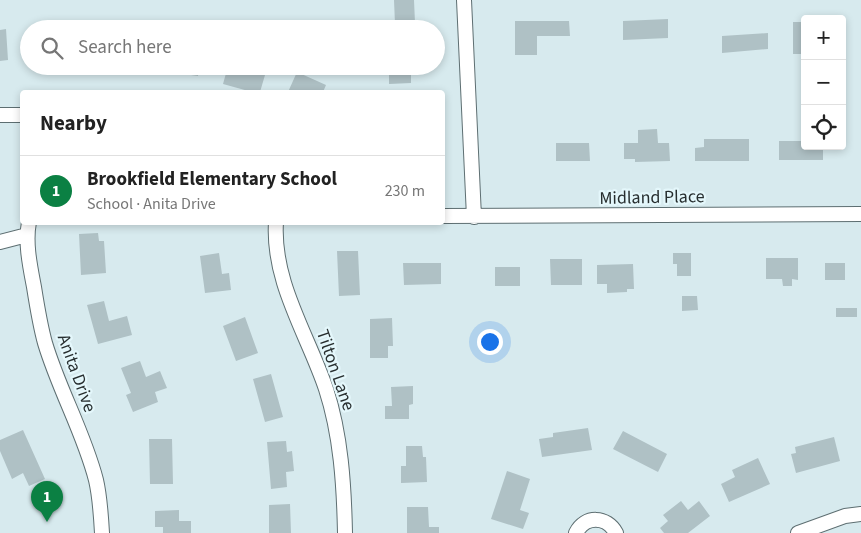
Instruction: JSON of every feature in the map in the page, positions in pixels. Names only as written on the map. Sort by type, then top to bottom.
[{"type":"street","points":[[464,0],[474,217]]},
{"type":"street","points":[[0,115],[20,115]]},
{"type":"street","name":"Midland Place","points":[[445,216],[861,214]]},
{"type":"street","name":"Tilton Lane","points":[[276,225],[277,260],[282,278],[318,365],[334,419],[345,501],[346,533]]},
{"type":"street","points":[[0,242],[28,229]]},
{"type":"street","name":"Anita Drive","points":[[28,229],[31,272],[46,344],[94,474],[100,502],[102,533]]},
{"type":"street","points":[[798,533],[845,516],[861,514]]},
{"type":"street","points":[[576,533],[584,523],[598,520],[605,521],[611,525],[616,533]]},
{"type":"building","points":[[394,0],[414,0],[415,20],[395,20]]},
{"type":"building","points":[[668,19],[668,38],[623,40],[623,21]]},
{"type":"building","points":[[515,21],[569,21],[570,36],[537,36],[537,55],[515,55]]},
{"type":"building","points":[[793,22],[801,22],[801,54],[793,54]]},
{"type":"building","points":[[6,29],[8,60],[0,61],[0,30]]},
{"type":"building","points":[[768,33],[768,49],[722,53],[722,36]]},
{"type":"building","points":[[226,75],[265,75],[261,90],[245,90],[223,84]]},
{"type":"building","points":[[296,75],[304,75],[326,85],[324,90],[289,90]]},
{"type":"building","points":[[389,75],[411,75],[411,83],[389,84]]},
{"type":"building","points":[[657,129],[658,143],[669,143],[670,161],[635,162],[635,159],[624,159],[624,143],[638,143],[638,130]]},
{"type":"building","points":[[704,139],[749,139],[749,161],[695,161],[695,148],[704,147]]},
{"type":"building","points":[[779,141],[801,141],[801,150],[823,150],[823,160],[779,160]]},
{"type":"building","points":[[556,143],[589,143],[590,161],[556,161]]},
{"type":"building","points":[[98,233],[99,241],[104,241],[106,273],[81,275],[79,234]]},
{"type":"building","points":[[337,251],[358,251],[360,295],[339,296]]},
{"type":"building","points":[[219,253],[222,274],[229,273],[231,290],[205,293],[200,256]]},
{"type":"building","points":[[673,253],[691,253],[691,276],[677,276],[677,264],[673,264]]},
{"type":"building","points":[[766,258],[798,258],[798,280],[792,279],[792,286],[783,286],[782,279],[766,279]]},
{"type":"building","points":[[550,259],[582,259],[582,285],[551,285]]},
{"type":"building","points":[[403,263],[441,263],[441,284],[404,285]]},
{"type":"building","points":[[825,263],[845,263],[845,280],[825,280]]},
{"type":"building","points":[[633,264],[634,289],[627,289],[627,292],[607,293],[607,284],[597,284],[597,265]]},
{"type":"building","points":[[495,267],[520,267],[520,286],[495,286]]},
{"type":"building","points":[[682,296],[697,296],[698,310],[682,311]]},
{"type":"building","points":[[104,301],[109,321],[127,316],[132,335],[98,344],[87,305]]},
{"type":"building","points":[[836,308],[857,308],[857,317],[836,317]]},
{"type":"building","points":[[245,317],[258,353],[236,361],[223,326]]},
{"type":"building","points":[[392,318],[393,346],[388,346],[388,358],[370,358],[370,319]]},
{"type":"building","points":[[140,361],[146,377],[160,371],[167,388],[155,392],[158,402],[133,412],[126,395],[131,393],[121,368]]},
{"type":"building","points":[[271,374],[283,417],[265,422],[253,379]]},
{"type":"building","points":[[413,386],[413,404],[409,405],[409,419],[385,419],[385,406],[392,406],[391,387]]},
{"type":"building","points":[[588,428],[592,450],[542,457],[539,439],[553,437],[553,433]]},
{"type":"building","points":[[23,430],[45,479],[29,486],[23,473],[12,479],[0,451],[0,440]]},
{"type":"building","points":[[623,431],[667,454],[658,472],[613,449]]},
{"type":"building","points":[[834,437],[840,461],[796,473],[791,454],[796,453],[795,447]]},
{"type":"building","points":[[149,439],[172,439],[173,484],[150,484]]},
{"type":"building","points":[[286,441],[287,452],[292,451],[294,471],[286,472],[287,487],[271,489],[267,442]]},
{"type":"building","points":[[406,446],[422,446],[423,457],[426,457],[427,482],[401,483],[401,466],[406,466]]},
{"type":"building","points":[[758,458],[770,484],[729,502],[721,484],[735,477],[732,470]]},
{"type":"building","points":[[507,471],[530,479],[520,510],[529,513],[523,529],[491,519]]},
{"type":"building","points":[[681,501],[688,510],[699,501],[710,516],[688,533],[664,533],[660,528],[668,521],[663,515]]},
{"type":"building","points":[[290,504],[291,533],[269,533],[269,505]]},
{"type":"building","points":[[407,507],[428,507],[429,527],[439,527],[439,533],[407,533]]},
{"type":"building","points":[[179,510],[179,521],[191,521],[191,533],[163,533],[163,527],[155,527],[155,511]]},
{"type":"place","name":"Brookfield Elementary School","points":[[47,522]]}]
